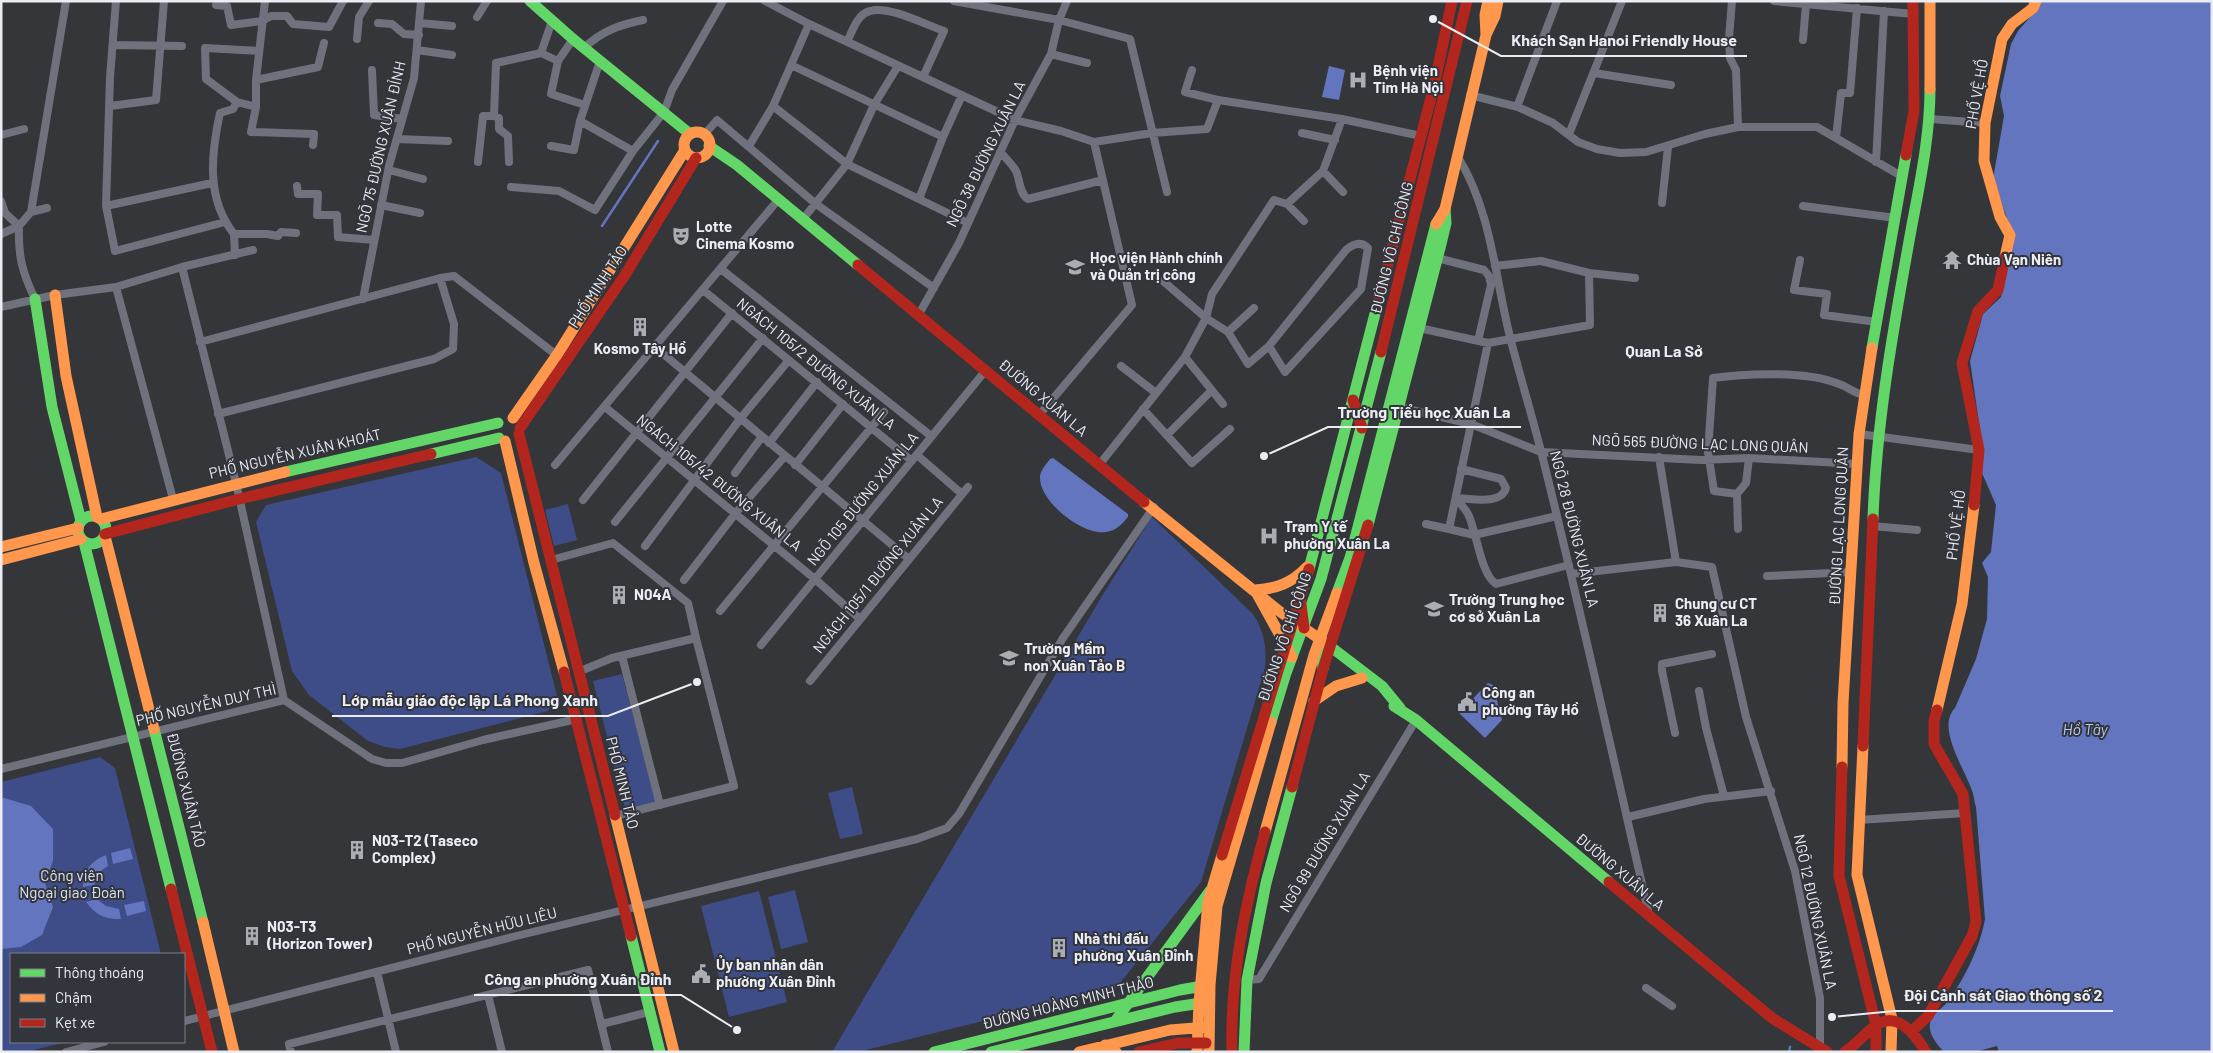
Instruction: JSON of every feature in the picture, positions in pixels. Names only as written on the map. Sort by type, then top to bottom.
[{"type":"main road","name":"ĐƯỜNG VÕ CHÍ CÔNG","points":[[1203,1048],[1208,902],[1311,562],[1421,136],[1452,1]]},
{"type":"main road","name":"ĐƯỜNG VÕ CHÍ CÔNG","points":[[1205,986],[1217,906],[1282,688],[1321,579],[1362,428],[1467,1]]},
{"type":"main road","points":[[1486,35],[1485,15],[1488,1]]},
{"type":"main road","points":[[1244,1052],[1247,980],[1264,891],[1323,669],[1366,532],[1446,223],[1445,209],[1470,95],[1486,35],[1495,16],[1498,1]]},
{"type":"main road","name":"ĐƯỜNG LẠC LONG QUÂN","points":[[1876,1052],[1876,1025],[1855,947],[1839,876],[1843,703],[1859,434],[1864,395],[1914,111],[1913,1]]},
{"type":"main road","points":[[1892,1052],[1892,1019],[1856,875],[1872,526],[1879,437],[1907,252],[1930,119],[1930,1]]},
{"type":"main road","name":"PHỐ VỆ HỒ","points":[[1912,1032],[1928,1016],[1975,930],[1976,915],[1964,794],[1934,744],[1934,721],[1962,604],[1978,450],[1962,363],[1978,311],[1998,290],[2010,235],[2000,217],[1984,161],[1985,123],[2002,39],[2012,24],[2033,8],[2036,1]]},
{"type":"main road","points":[[533,2],[573,39],[690,134]]},
{"type":"main road","points":[[699,132],[704,135],[710,146],[704,156],[696,158],[688,155],[684,150],[685,140],[690,134],[699,132]]},
{"type":"main road","name":"ĐƯỜNG XUÂN LA","points":[[710,146],[804,219],[1099,465],[1154,507],[1292,620],[1330,646],[1390,704],[1400,708],[1416,720],[1772,1018],[1824,1049]]},
{"type":"main road","name":"PHỐ MINH TẢO","points":[[674,1052],[517,427],[562,358],[684,150]]},
{"type":"main road","name":"PHỐ MINH TẢO","points":[[562,358],[625,275],[696,158]]},
{"type":"main road","points":[[1232,1052],[1233,984],[1244,912],[1264,832],[1320,638],[1350,558],[1437,221],[1445,209]]},
{"type":"main road","points":[[55,295],[66,376],[99,518],[106,527],[102,540],[93,544],[81,532]]},
{"type":"main road","points":[[35,298],[52,407],[81,532],[212,1052]]},
{"type":"main road","points":[[1353,400],[1362,428]]},
{"type":"main road","points":[[105,535],[239,499],[502,439],[515,439],[517,427],[506,418],[498,423],[496,432],[502,439]]},
{"type":"main road","name":"PHỐ NGUYỄN XUÂN KHOÁT","points":[[99,518],[236,483],[498,423]]},
{"type":"main road","name":"PHỐ MINH TẢO","points":[[502,439],[534,563],[578,718],[660,1052]]},
{"type":"main road","points":[[1,560],[81,532],[88,516],[99,518]]},
{"type":"main road","points":[[1,547],[81,532]]},
{"type":"main road","name":"ĐƯỜNG XUÂN TẢO","points":[[105,535],[156,731],[234,1052]]},
{"type":"main road","points":[[1292,658],[1255,590],[1281,588],[1297,579],[1311,562]]},
{"type":"main road","points":[[1334,603],[1346,596]]},
{"type":"main road","points":[[1300,597],[1304,629]]},
{"type":"main road","points":[[1320,638],[1323,669]]},
{"type":"main road","points":[[1314,701],[1332,686],[1360,674]]},
{"type":"main road","points":[[1271,697],[1282,688]]},
{"type":"main road","points":[[1116,1020],[1213,887]]},
{"type":"main road","points":[[1208,902],[1214,936]]},
{"type":"main road","name":"ĐƯỜNG HOÀNG MINH THẢO","points":[[934,1052],[1205,986]]},
{"type":"main road","name":"ĐƯỜNG HOÀNG MINH THẢO","points":[[991,1052],[1116,1020],[1175,1007],[1204,1003]]},
{"type":"main road","points":[[1845,1052],[1856,1045],[1876,1025],[1892,1019],[1912,1032],[1926,1052]]},
{"type":"main road","points":[[1079,1052],[1170,1030],[1203,1028]]},
{"type":"main road","points":[[1139,1052],[1178,1043],[1203,1048]]},
{"type":"main road","points":[[1105,1045],[1116,1052]]},
{"type":"street","points":[[1,234],[19,226],[31,212],[66,1]]},
{"type":"street","points":[[116,1],[106,206],[115,251],[225,222]]},
{"type":"street","points":[[110,106],[156,100],[164,1]]},
{"type":"street","points":[[265,1],[256,80],[256,107],[251,132],[314,134],[313,144]]},
{"type":"street","points":[[216,5],[227,6],[232,25],[262,21],[271,16],[287,16],[293,24],[329,27],[343,1]]},
{"type":"street","points":[[357,39],[359,17],[369,1]]},
{"type":"street","name":"NGÕ 75 ĐƯỜNG XUÂN ĐỈNH","points":[[363,299],[389,170],[414,78],[421,1]]},
{"type":"street","points":[[477,17],[487,1]]},
{"type":"street","points":[[511,187],[559,191],[595,210],[633,150],[664,112],[672,90],[723,1]]},
{"type":"street","points":[[765,1],[809,24],[1015,120],[1061,131],[1094,142],[1152,133],[1207,129],[1218,100]]},
{"type":"street","points":[[954,1],[1059,20],[1130,39],[1166,192]]},
{"type":"street","name":"NGÕ 38 ĐƯỜNG XUÂN LA","points":[[918,314],[959,243],[1015,120],[1051,54],[1059,20],[1066,1]]},
{"type":"street","points":[[1517,107],[1557,1]]},
{"type":"street","points":[[1569,134],[1622,1]]},
{"type":"street","points":[[1732,1],[1729,33],[1730,58],[1736,70],[1738,127]]},
{"type":"street","points":[[1774,1],[1913,14]]},
{"type":"street","points":[[1803,40],[1806,4]]},
{"type":"street","points":[[1836,138],[1841,93],[1850,93],[1857,8]]},
{"type":"street","points":[[848,42],[861,16],[870,11],[887,11],[944,31],[923,77]]},
{"type":"street","points":[[1876,162],[1884,11]]},
{"type":"street","points":[[584,48],[598,35],[619,25],[643,20]]},
{"type":"street","points":[[541,53],[552,21]]},
{"type":"street","points":[[420,22],[452,26]]},
{"type":"street","points":[[378,23],[392,24],[404,34],[419,35]]},
{"type":"street","points":[[749,146],[774,106],[809,24]]},
{"type":"street","points":[[573,39],[558,61],[551,94],[585,105]]},
{"type":"street","points":[[256,80],[318,67],[324,43]]},
{"type":"street","points":[[113,45],[182,46]]},
{"type":"street","points":[[256,107],[238,102],[206,79],[205,48],[259,51]]},
{"type":"street","points":[[417,50],[452,55]]},
{"type":"street","points":[[494,116],[496,63],[541,53],[558,61]]},
{"type":"street","points":[[1051,54],[1087,62]]},
{"type":"street","points":[[551,146],[574,150],[580,121],[600,60]]},
{"type":"street","points":[[791,65],[943,137]]},
{"type":"street","points":[[804,219],[847,164],[874,104],[898,66]]},
{"type":"street","points":[[372,70],[374,115],[402,119]]},
{"type":"street","points":[[1192,70],[1185,92],[1218,100],[1342,119],[1421,136]]},
{"type":"street","points":[[1594,73],[1671,85]]},
{"type":"street","points":[[919,199],[943,137],[962,95]]},
{"type":"street","points":[[1470,95],[1517,107],[1553,123],[1578,142],[1597,149],[1620,152],[1646,152],[1738,127],[1818,127],[1903,177]]},
{"type":"street","points":[[235,255],[234,234],[225,222],[212,183],[213,147],[220,113],[233,109],[238,102]]},
{"type":"street","points":[[774,106],[847,164],[968,223]]},
{"type":"street","points":[[478,162],[483,116],[494,116],[499,118],[499,129],[508,136],[509,162]]},
{"type":"street","points":[[1287,204],[1323,171],[1342,119]]},
{"type":"street","points":[[1930,119],[1985,123]]},
{"type":"street","points":[[704,135],[716,120],[816,204],[934,288]]},
{"type":"street","points":[[580,121],[633,150]]},
{"type":"street","points":[[1,135],[24,129]]},
{"type":"street","points":[[1302,133],[1334,140]]},
{"type":"street","points":[[397,139],[448,141]]},
{"type":"street","points":[[1040,414],[1132,305],[1094,142]]},
{"type":"street","points":[[1662,203],[1668,147]]},
{"type":"street","points":[[1000,152],[1012,164],[1022,193],[1028,199],[1103,180]]},
{"type":"street","name":"NGÕ 28 ĐƯỜNG XUÂN LA","points":[[1456,155],[1470,176],[1482,209],[1496,266],[1510,338],[1569,565],[1649,915]]},
{"type":"street","points":[[389,170],[423,180]]},
{"type":"street","points":[[1323,171],[1343,192]]},
{"type":"street","points":[[106,206],[212,183]]},
{"type":"street","points":[[298,186],[298,194],[318,194],[317,215],[337,215],[338,237],[374,240]]},
{"type":"street","points":[[555,465],[778,200]]},
{"type":"street","points":[[1099,465],[1185,357],[1206,318],[1212,294],[1274,200],[1287,204],[1304,221]]},
{"type":"street","points":[[1,201],[4,213],[19,226],[19,251],[22,270],[35,298]]},
{"type":"street","points":[[381,206],[420,213]]},
{"type":"street","points":[[1803,206],[1896,218]]},
{"type":"street","points":[[31,212],[47,208]]},
{"type":"street","points":[[234,234],[278,236],[281,232],[296,233]]},
{"type":"street","points":[[1163,281],[1206,318],[1228,332],[1248,364],[1269,346],[1337,259],[1351,246],[1356,244],[1366,246],[1368,248],[1360,289],[1285,372],[1269,346]]},
{"type":"street","points":[[1,307],[35,298],[116,287],[182,267],[253,250]]},
{"type":"street","points":[[1437,258],[1484,270],[1489,276],[1491,285],[1478,341]]},
{"type":"street","points":[[1800,260],[1794,290],[1828,294],[1824,315],[1877,322]]},
{"type":"street","points":[[1496,266],[1541,261],[1589,273],[1635,278]]},
{"type":"street","points":[[182,267],[236,483],[284,700]]},
{"type":"street","points":[[721,269],[931,436]]},
{"type":"street","points":[[1419,328],[1488,343],[1590,325],[1589,273]]},
{"type":"street","points":[[200,342],[440,278],[454,276],[562,358]]},
{"type":"street","points":[[218,414],[434,359],[446,354],[453,348],[454,324],[440,278]]},
{"type":"street","points":[[116,287],[173,499]]},
{"type":"street","name":"NGÁCH 105/2 ĐƯỜNG XUÂN LA","points":[[703,290],[871,427],[914,458]]},
{"type":"street","points":[[1228,332],[1254,308]]},
{"type":"street","points":[[583,500],[732,313]]},
{"type":"street","points":[[614,522],[667,458],[714,396],[763,338]]},
{"type":"street","points":[[1449,529],[1488,343]]},
{"type":"street","points":[[655,347],[761,438],[769,442],[909,559]]},
{"type":"street","points":[[1185,357],[1223,404]]},
{"type":"street","points":[[645,546],[695,482],[740,419],[789,360]]},
{"type":"street","points":[[1121,366],[1156,393]]},
{"type":"street","name":"NGÕ 105 ĐƯỜNG XUÂN LA","points":[[761,645],[986,370]]},
{"type":"street","points":[[1737,494],[1714,491],[1708,452],[1714,378],[1793,374],[1840,384],[1855,393],[1864,395]]},
{"type":"street","points":[[769,442],[817,382]]},
{"type":"street","points":[[1166,435],[1211,391]]},
{"type":"street","points":[[795,465],[844,404]]},
{"type":"street","name":"NGÁCH 105/42 ĐƯỜNG XUÂN LA","points":[[605,407],[815,579],[860,619]]},
{"type":"street","name":"NGÕ 565 ĐƯỜNG LẠC LONG QUÂN","points":[[1398,407],[1470,424],[1541,452],[1710,460],[1750,458],[1858,464]]},
{"type":"street","points":[[1143,409],[1192,463],[1230,429]]},
{"type":"street","points":[[720,611],[884,412]]},
{"type":"street","points":[[1859,434],[1978,450]]},
{"type":"street","points":[[735,473],[761,438]]},
{"type":"street","points":[[684,580],[735,514],[785,456]]},
{"type":"street","points":[[1571,574],[1676,562],[1659,457]]},
{"type":"street","name":"NGÁCH 105/1 ĐƯỜNG XUÂN LA","points":[[914,458],[962,494]]},
{"type":"street","points":[[1738,528],[1737,494],[1746,483],[1750,458]]},
{"type":"street","points":[[1456,498],[1497,498],[1505,492],[1506,488],[1500,479],[1462,469]]},
{"type":"street","name":"NGÁCH 105/1 ĐƯỜNG XUÂN LA","points":[[810,681],[968,487]]},
{"type":"street","points":[[1456,498],[1468,513],[1487,573],[1496,584],[1569,565]]},
{"type":"street","name":"PHỐ NGUYỄN HỮU LIÊU","points":[[185,1021],[637,906],[924,836],[947,828],[953,823],[1063,638],[1154,507]]},
{"type":"street","points":[[1426,524],[1474,534],[1557,516]]},
{"type":"street","points":[[1872,526],[1917,530]]},
{"type":"street","points":[[550,560],[613,543],[688,604],[734,786],[615,816]]},
{"type":"street","name":"NGÕ 12 ĐƯỜNG XUÂN LA","points":[[1676,562],[1712,567],[1746,717],[1752,729],[1795,871],[1820,998],[1824,1049]]},
{"type":"street","points":[[1767,576],[1852,572]]},
{"type":"street","points":[[578,672],[622,656],[696,638]]},
{"type":"street","points":[[1675,733],[1662,664],[1712,654]]},
{"type":"street","points":[[622,656],[660,805]]},
{"type":"street","points":[[1699,692],[1706,728],[1724,796]]},
{"type":"street","name":"PHỐ NGUYỄN DUY THÌ","points":[[1,769],[284,700],[372,758],[386,763],[402,762],[578,718]]},
{"type":"street","name":"NGÕ 99 ĐƯỜNG XUÂN LA","points":[[1247,980],[1259,979],[1416,720]]},
{"type":"street","points":[[1628,817],[1724,796],[1771,791]]},
{"type":"street","points":[[1859,820],[1965,813]]},
{"type":"street","points":[[291,1052],[289,1044],[588,970],[608,1052]]},
{"type":"street","points":[[377,972],[396,1052]]},
{"type":"street","points":[[1646,988],[1672,1006]]},
{"type":"street","points":[[488,995],[502,1052]]},
{"type":"street","points":[[602,1024],[649,1012]]},
{"type":"street","points":[[66,1052],[100,1043]]},
{"type":"green space","points":[[476,457],[501,473],[557,696],[548,711],[400,749],[385,747],[368,741],[309,695],[292,671],[256,522],[266,505]]},
{"type":"green space","points":[[568,504],[577,540],[554,546],[545,510]]},
{"type":"green space","points":[[1152,517],[1253,614],[1262,633],[1266,653],[1265,668],[1201,882],[1116,988],[858,1052],[832,1052],[1105,591]]},
{"type":"green space","points":[[622,674],[657,805],[626,812],[593,681]]},
{"type":"green space","name":"Công viên Ngoại giao Đoàn","points":[[100,757],[115,768],[161,953],[10,953],[10,1043],[62,1043],[26,1052],[1,1052],[1,782]]},
{"type":"green space","points":[[852,787],[863,834],[840,839],[828,793]]},
{"type":"green space","points":[[795,890],[808,942],[781,949],[768,897]]},
{"type":"green space","points":[[759,891],[787,1002],[729,1017],[701,906]]},
{"type":"water","name":"Hồ Tây","points":[[2040,1],[2212,1],[2212,1052],[1999,1052],[1997,1046],[1975,1052],[1944,1052],[1932,1036],[1930,1028],[1932,1018],[1948,1001],[1966,972],[1980,940],[1985,919],[1976,807],[1972,790],[1953,748],[1948,726],[1950,716],[1976,659],[1987,619],[1988,577],[1982,563],[1991,552],[1996,505],[1982,473],[1983,450],[1970,361],[1983,314],[2001,297],[2013,235],[1993,179],[2004,116],[2000,96],[2011,44]]},
{"type":"water","points":[[1329,66],[1345,70],[1339,100],[1322,97]]},
{"type":"water","points":[[1053,458],[1128,514],[1128,517],[1121,525],[1116,529],[1106,532],[1096,532],[1074,523],[1054,506],[1041,486],[1040,476],[1044,467]]},
{"type":"water","points":[[1488,683],[1493,685],[1502,720],[1485,738],[1459,713]]},
{"type":"water","points":[[1,797],[31,806],[53,829],[53,861],[45,883],[53,907],[42,935],[21,947],[1,949]]},
{"type":"water","points":[[130,848],[133,859],[113,864],[111,853]]},
{"type":"water","points":[[106,855],[108,866],[98,873],[94,885],[83,887],[86,871],[96,860]]},
{"type":"water","points":[[97,899],[106,906],[119,909],[121,919],[110,919],[101,916],[86,902]]},
{"type":"water","points":[[144,901],[146,911],[127,916],[124,905]]},
{"type":"waterway","points":[[602,226],[658,141]]},
{"type":"waterway","points":[[1789,1052],[1790,1047]]},
{"type":"traffic: fast","points":[[530,1],[573,39],[690,134]]},
{"type":"traffic: fast","points":[[1873,519],[1881,416],[1896,314],[1928,129],[1930,89]]},
{"type":"traffic: fast","points":[[709,146],[737,165],[858,265]]},
{"type":"traffic: fast","points":[[1872,348],[1906,155]]},
{"type":"traffic: fast","points":[[1368,525],[1441,244],[1446,223],[1445,209]]},
{"type":"traffic: fast","points":[[1337,593],[1350,558],[1436,224]]},
{"type":"traffic: fast","points":[[35,299],[52,407],[81,521]]},
{"type":"traffic: fast","points":[[1309,569],[1377,306]]},
{"type":"traffic: fast","points":[[1271,722],[1286,673],[1321,579],[1381,352]]},
{"type":"traffic: fast","points":[[285,472],[498,423]]},
{"type":"traffic: fast","points":[[431,454],[499,438]]},
{"type":"traffic: fast","points":[[92,516],[102,520],[106,530],[102,540],[92,544],[82,540],[78,530],[82,520],[92,516]]},
{"type":"traffic: fast","points":[[84,542],[171,889]]},
{"type":"traffic: fast","points":[[1321,644],[1323,669]]},
{"type":"traffic: fast","points":[[1327,644],[1382,686],[1400,708]]},
{"type":"traffic: fast","points":[[1394,706],[1416,720],[1609,882]]},
{"type":"traffic: fast","points":[[154,729],[203,922]]},
{"type":"traffic: fast","points":[[1244,1052],[1247,980],[1266,883],[1292,787]]},
{"type":"traffic: fast","points":[[1116,1020],[1210,891]]},
{"type":"traffic: fast","points":[[631,936],[660,1052]]},
{"type":"traffic: fast","points":[[934,1052],[1180,990],[1208,985]]},
{"type":"traffic: fast","points":[[991,1052],[1175,1007],[1208,1002]]},
{"type":"traffic: slow","points":[[1436,224],[1445,209],[1486,35],[1485,15],[1488,1]]},
{"type":"traffic: slow","points":[[1486,35],[1495,16],[1498,1]]},
{"type":"traffic: slow","points":[[1930,1],[1930,89]]},
{"type":"traffic: slow","points":[[2005,257],[2010,235],[2000,217],[1984,161],[1985,123],[2002,39],[2012,24],[2033,8],[2036,1]]},
{"type":"traffic: slow","points":[[697,132],[706,136],[710,145],[706,154],[697,158],[688,154],[684,145],[688,136],[697,132]]},
{"type":"traffic: slow","points":[[513,418],[557,355],[685,150]]},
{"type":"traffic: slow","points":[[55,295],[66,376],[97,517]]},
{"type":"traffic: slow","points":[[1842,767],[1843,703],[1859,434],[1872,348]]},
{"type":"traffic: slow","points":[[505,441],[534,563],[564,672]]},
{"type":"traffic: slow","points":[[101,519],[285,472]]},
{"type":"traffic: slow","points":[[1144,502],[1279,611],[1327,644]]},
{"type":"traffic: slow","points":[[1937,710],[1962,604],[1974,505]]},
{"type":"traffic: slow","points":[[1,547],[78,528]]},
{"type":"traffic: slow","points":[[105,536],[154,729]]},
{"type":"traffic: slow","points":[[1,560],[81,539]]},
{"type":"traffic: slow","points":[[1255,590],[1283,584],[1307,567]]},
{"type":"traffic: slow","points":[[1255,590],[1292,657]]},
{"type":"traffic: slow","points":[[1265,832],[1314,655],[1337,593]]},
{"type":"traffic: slow","points":[[1314,701],[1336,686],[1362,678]]},
{"type":"traffic: slow","points":[[1209,1052],[1210,985],[1217,906],[1271,722]]},
{"type":"traffic: slow","points":[[1863,746],[1857,875],[1892,1019],[1891,1052]]},
{"type":"traffic: slow","points":[[615,815],[674,1052]]},
{"type":"traffic: slow","points":[[1197,1052],[1199,1003],[1208,902],[1222,855]]},
{"type":"traffic: slow","points":[[203,922],[234,1052]]},
{"type":"traffic: slow","points":[[1079,1052],[1170,1030],[1207,1027]]},
{"type":"traffic: slow","points":[[1105,1045],[1116,1052]]},
{"type":"traffic: jam","points":[[1377,306],[1434,86],[1452,1]]},
{"type":"traffic: jam","points":[[1381,352],[1467,1]]},
{"type":"traffic: jam","points":[[1906,155],[1914,111],[1913,1]]},
{"type":"traffic: jam","points":[[520,428],[625,275],[696,158]]},
{"type":"traffic: jam","points":[[1974,505],[1979,450],[1962,363],[1978,311],[1998,290],[2005,257]]},
{"type":"traffic: jam","points":[[858,265],[1144,502]]},
{"type":"traffic: jam","points":[[1353,400],[1362,428]]},
{"type":"traffic: jam","points":[[519,434],[615,815]]},
{"type":"traffic: jam","points":[[105,534],[239,499],[431,454]]},
{"type":"traffic: jam","points":[[1863,746],[1873,519]]},
{"type":"traffic: jam","points":[[1292,787],[1323,669],[1368,525]]},
{"type":"traffic: jam","points":[[1222,855],[1309,569]]},
{"type":"traffic: jam","points":[[1300,597],[1304,628]]},
{"type":"traffic: jam","points":[[564,672],[631,936]]},
{"type":"traffic: jam","points":[[1912,1031],[1928,1016],[1972,936],[1976,922],[1963,794],[1934,744],[1934,721],[1937,710]]},
{"type":"traffic: jam","points":[[1842,767],[1839,876],[1876,1025],[1876,1052]]},
{"type":"traffic: jam","points":[[1232,1052],[1236,968],[1240,941],[1251,886],[1265,832]]},
{"type":"traffic: jam","points":[[1609,882],[1772,1018],[1827,1052]]},
{"type":"traffic: jam","points":[[171,889],[212,1052]]},
{"type":"traffic: jam","points":[[1845,1052],[1875,1026],[1891,1021],[1905,1026],[1926,1052]]},
{"type":"traffic: jam","points":[[1139,1052],[1178,1043],[1206,1043]]},
{"type":"place","name":"Khách Sạn Hanoi Friendly House","points":[[1433,19]]},
{"type":"place","name":"Bệnh viện Tim Hà Nội","points":[[1358,80]]},
{"type":"place","name":"Lotte Cinema Kosmo","points":[[681,236]]},
{"type":"place","name":"Chùa Vạn Niên","points":[[1952,260]]},
{"type":"place","name":"Học viện Hành chính và Quản trị công","points":[[1075,267]]},
{"type":"place","name":"Kosmo Tây Hồ","points":[[640,327]]},
{"type":"place","name":"Trường Tiểu học Xuân La","points":[[1264,456]]},
{"type":"place","name":"Trạm Y tế phường Xuân La","points":[[1269,536]]},
{"type":"place","name":"N04A","points":[[619,595]]},
{"type":"place","name":"Trường Trung học cơ sở Xuân La","points":[[1434,609]]},
{"type":"place","name":"Chung cư CT 36 Xuân La","points":[[1660,613]]},
{"type":"place","name":"Trường Mầm non Xuân Tảo B","points":[[1009,658]]},
{"type":"place","name":"Lớp mẫu giáo độc lập Lá Phong Xanh","points":[[697,682]]},
{"type":"place","name":"Công an phường Tây Hồ","points":[[1467,702]]},
{"type":"place","name":"N03-T2 (Taseco Complex)","points":[[357,850]]},
{"type":"place","name":"N03-T3 (Horizon Tower)","points":[[252,936]]},
{"type":"place","name":"Nhà thi đấu phường Xuân Đỉnh","points":[[1059,948]]},
{"type":"place","name":"Ủy ban nhân dân phường Xuân Đỉnh","points":[[701,974]]},
{"type":"place","name":"Đội Cảnh sát Giao thông số 2","points":[[1832,1017]]},
{"type":"place","name":"Công an phường Xuân Đỉnh","points":[[737,1030]]},
{"type":"district","name":"Quan La Sở","points":[[1664,351]]}]
